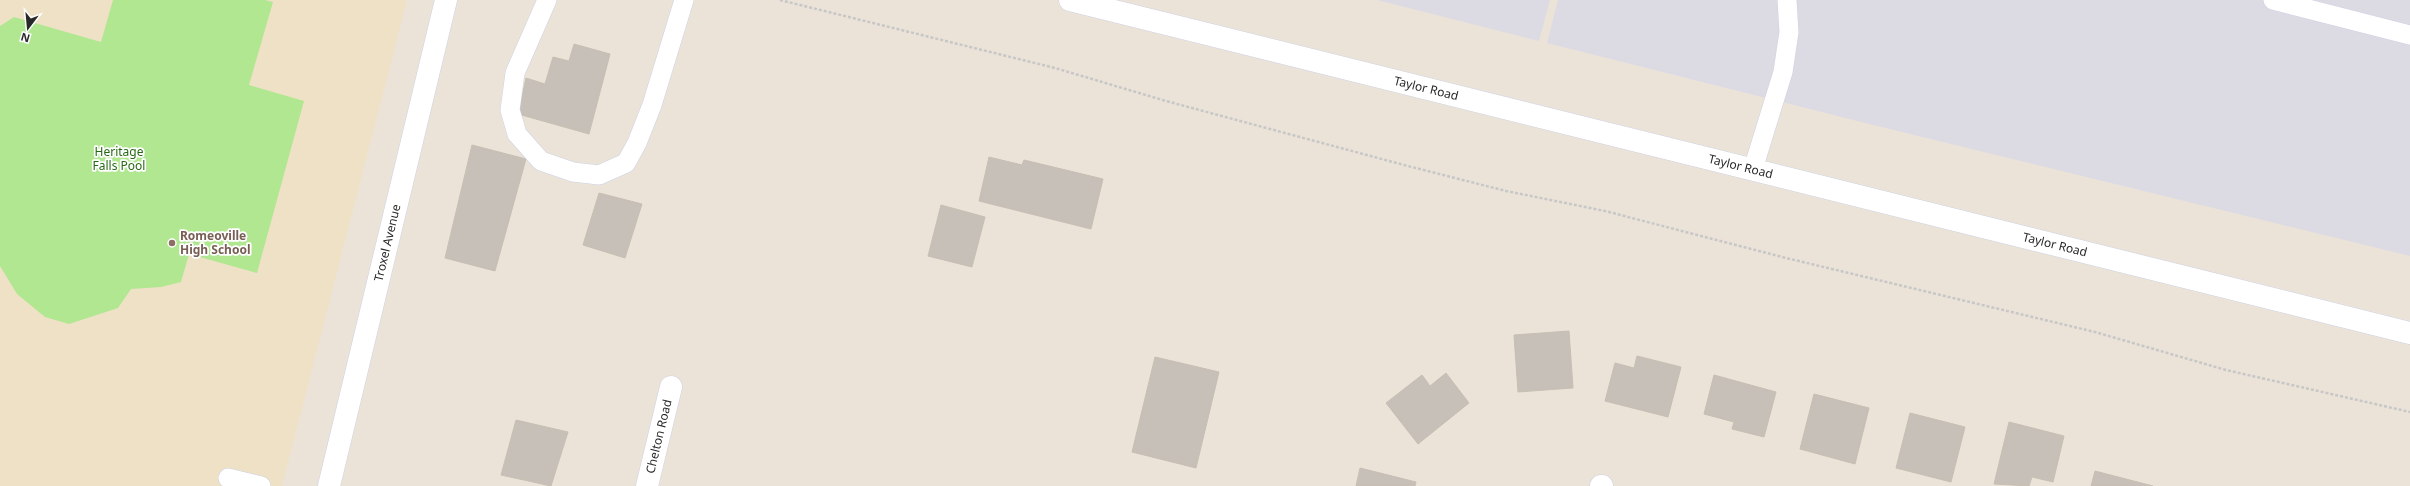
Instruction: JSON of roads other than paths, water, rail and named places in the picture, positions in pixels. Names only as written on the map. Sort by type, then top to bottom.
[{"type":"main road","name":"Troxel Avenue","points":[[329,486],[446,0]]},
{"type":"main road","name":"Taylor Road","points":[[1070,0],[2410,333]]},
{"type":"main road","name":"Chelton Road","points":[[647,486],[670,386]]},
{"type":"lane","points":[[547,0],[515,73],[510,110],[517,134],[541,161],[573,172],[599,175],[626,163],[637,143],[652,105],[684,0]]},
{"type":"lane","points":[[1753,169],[1783,72],[1789,32],[1787,0]]},
{"type":"lane","points":[[2273,0],[2410,35]]},
{"type":"lane","points":[[228,478],[261,486]]},
{"type":"place","name":"Romeoville High School","points":[[172,243]]},
{"type":"park label","name":"Heritage Falls Pool","points":[[119,159]]}]
